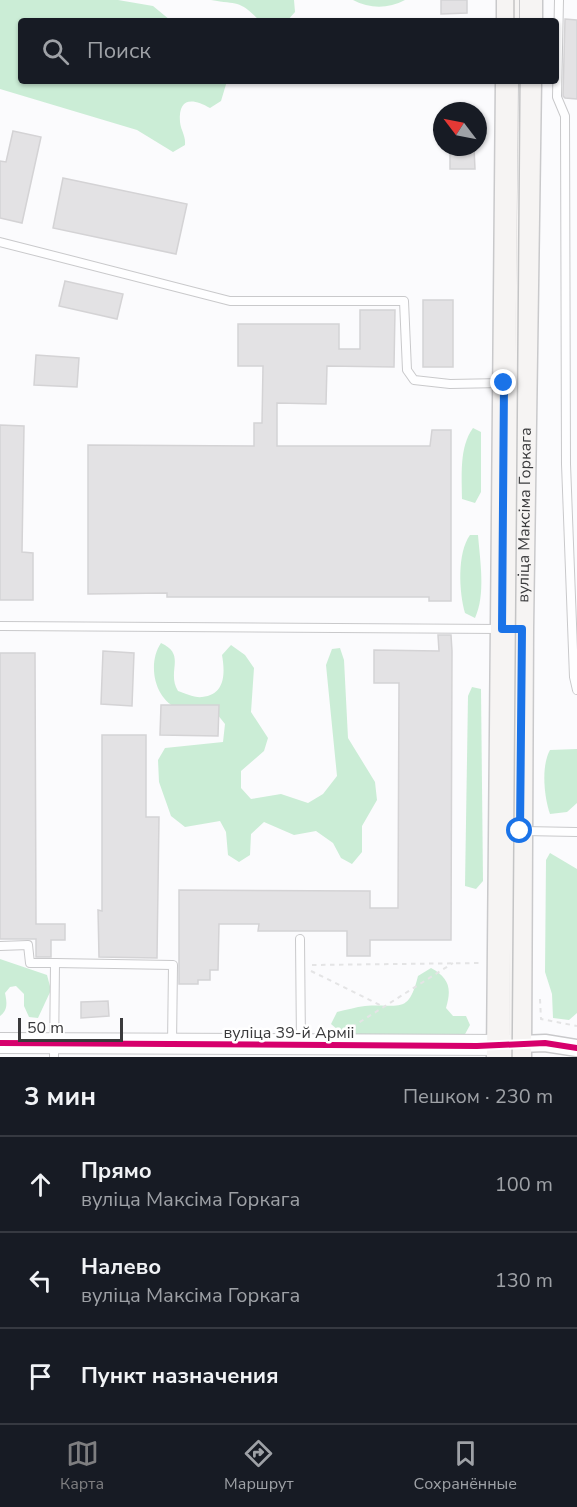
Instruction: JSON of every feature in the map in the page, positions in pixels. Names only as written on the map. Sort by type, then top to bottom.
[{"type":"main road","points":[[508,0],[508,18]]},
{"type":"main road","points":[[531,0],[531,18]]},
{"type":"main road","name":"вуліца Максіма Горкага","points":[[507,84],[504,383],[512,629]]},
{"type":"main road","name":"вуліца Максіма Горкага","points":[[514,1052],[510,831],[512,629],[530,84]]},
{"type":"street","name":"вуліца 39-й Арміі","points":[[0,1043],[54,1051],[172,1045],[257,1051],[301,1046],[407,1051],[514,1052],[545,1043],[577,1048]]},
{"type":"lane","points":[[559,0],[559,18]]},
{"type":"lane","points":[[557,84],[557,98],[565,116],[566,422],[574,677],[577,690]]},
{"type":"lane","points":[[0,242],[230,301],[404,301],[407,370],[414,380],[450,384],[504,383]]},
{"type":"lane","points":[[566,422],[577,423]]},
{"type":"lane","points":[[0,626],[512,629]]},
{"type":"lane","points":[[510,831],[577,832]]},
{"type":"lane","points":[[300,939],[301,1046]]},
{"type":"lane","points":[[0,946],[28,945],[30,963],[173,965],[172,1045]]},
{"type":"lane","points":[[54,1051],[55,963]]},
{"type":"path","points":[[348,1030],[453,963]]},
{"type":"path","points":[[300,966],[486,963]]},
{"type":"path","points":[[300,966],[384,1007]]},
{"type":"path","points":[[547,1022],[577,1026]]},
{"type":"green space","points":[[0,0],[118,0],[153,6],[168,18],[18,18],[18,84],[226,84],[221,101],[210,108],[193,101],[184,104],[181,108],[180,122],[185,145],[173,152],[137,130],[0,89]]},
{"type":"green space","points":[[211,0],[294,0],[295,12],[290,18],[257,18],[239,4]]},
{"type":"green space","points":[[353,0],[405,0],[379,7]]},
{"type":"green space","points":[[473,428],[481,432],[481,492],[475,503],[462,499],[463,453]]},
{"type":"green space","points":[[470,535],[478,535],[481,566],[480,599],[475,618],[465,613],[461,594],[461,562]]},
{"type":"green space","points":[[161,643],[169,648],[175,658],[174,677],[178,691],[196,697],[210,695],[220,687],[224,668],[222,655],[231,645],[245,655],[254,668],[251,712],[268,738],[264,751],[241,771],[241,788],[251,799],[281,794],[308,803],[323,794],[337,776],[326,665],[332,649],[340,648],[344,660],[348,738],[375,782],[377,800],[362,826],[362,852],[352,864],[341,858],[333,843],[316,831],[294,835],[264,822],[251,834],[250,855],[239,862],[228,855],[226,832],[220,821],[185,827],[171,816],[159,782],[158,760],[165,748],[223,742],[225,724],[217,714],[180,709],[171,705],[164,698],[159,690],[154,671],[154,661]]},
{"type":"green space","points":[[472,687],[481,689],[483,881],[476,889],[465,886],[468,696]]},
{"type":"green space","points":[[577,749],[577,803],[567,812],[550,814],[544,782],[547,757],[550,750]]},
{"type":"green space","points":[[550,853],[577,869],[577,1013],[569,1020],[553,1018],[552,994],[545,972],[546,860]]},
{"type":"green space","points":[[0,959],[47,975],[51,990],[38,1018],[29,1017],[24,1006],[24,994],[16,986],[10,987],[5,993],[6,1006],[0,1016]]},
{"type":"green space","points":[[431,968],[448,984],[449,995],[446,1008],[453,1016],[466,1016],[470,1025],[464,1036],[344,1035],[331,1024],[337,1012],[362,1006],[394,1006],[406,1002],[414,989],[418,976]]},
{"type":"building","points":[[441,0],[467,0],[467,13],[441,14]]},
{"type":"building","points":[[565,19],[577,20],[577,99],[563,96]]},
{"type":"building","points":[[13,131],[41,137],[22,223],[0,218],[0,161],[6,162]]},
{"type":"building","points":[[450,156],[474,156],[475,169],[450,169]]},
{"type":"building","points":[[63,178],[187,204],[176,254],[53,228]]},
{"type":"building","points":[[65,281],[123,294],[117,319],[59,306]]},
{"type":"building","points":[[423,300],[453,300],[453,367],[423,367]]},
{"type":"building","points":[[360,310],[395,310],[394,367],[327,366],[326,404],[277,403],[277,446],[430,446],[432,430],[451,430],[451,601],[429,601],[429,597],[167,597],[167,593],[88,594],[88,445],[254,446],[254,423],[262,423],[263,366],[238,366],[238,324],[339,324],[339,349],[360,349]]},
{"type":"building","points":[[36,355],[79,358],[77,387],[34,385]]},
{"type":"building","points":[[0,425],[24,426],[22,552],[33,553],[33,600],[0,600]]},
{"type":"building","points":[[438,635],[451,635],[452,651],[451,940],[370,940],[370,956],[347,956],[347,931],[258,931],[259,924],[219,924],[218,970],[210,970],[210,980],[198,980],[198,984],[179,984],[179,890],[370,891],[370,908],[398,908],[399,683],[374,683],[374,650],[439,651]]},
{"type":"building","points":[[103,651],[134,653],[132,706],[101,704]]},
{"type":"building","points":[[0,653],[35,653],[36,924],[65,924],[65,940],[51,940],[51,957],[36,957],[36,939],[0,939]]},
{"type":"building","points":[[161,705],[219,705],[218,736],[160,735]]},
{"type":"building","points":[[102,735],[146,735],[146,817],[159,817],[157,958],[99,957],[98,910],[102,911]]},
{"type":"building","points":[[108,1001],[109,1016],[81,1018],[81,1002]]},
{"type":"tram line","points":[[514,0],[514,18]]},
{"type":"tram line","points":[[512,1057],[520,84]]},
{"type":"cycle path","points":[[0,1043],[477,1046],[545,1043],[577,1048]]},
{"type":"route","points":[[504,383],[502,629],[522,629],[520,831]]}]
